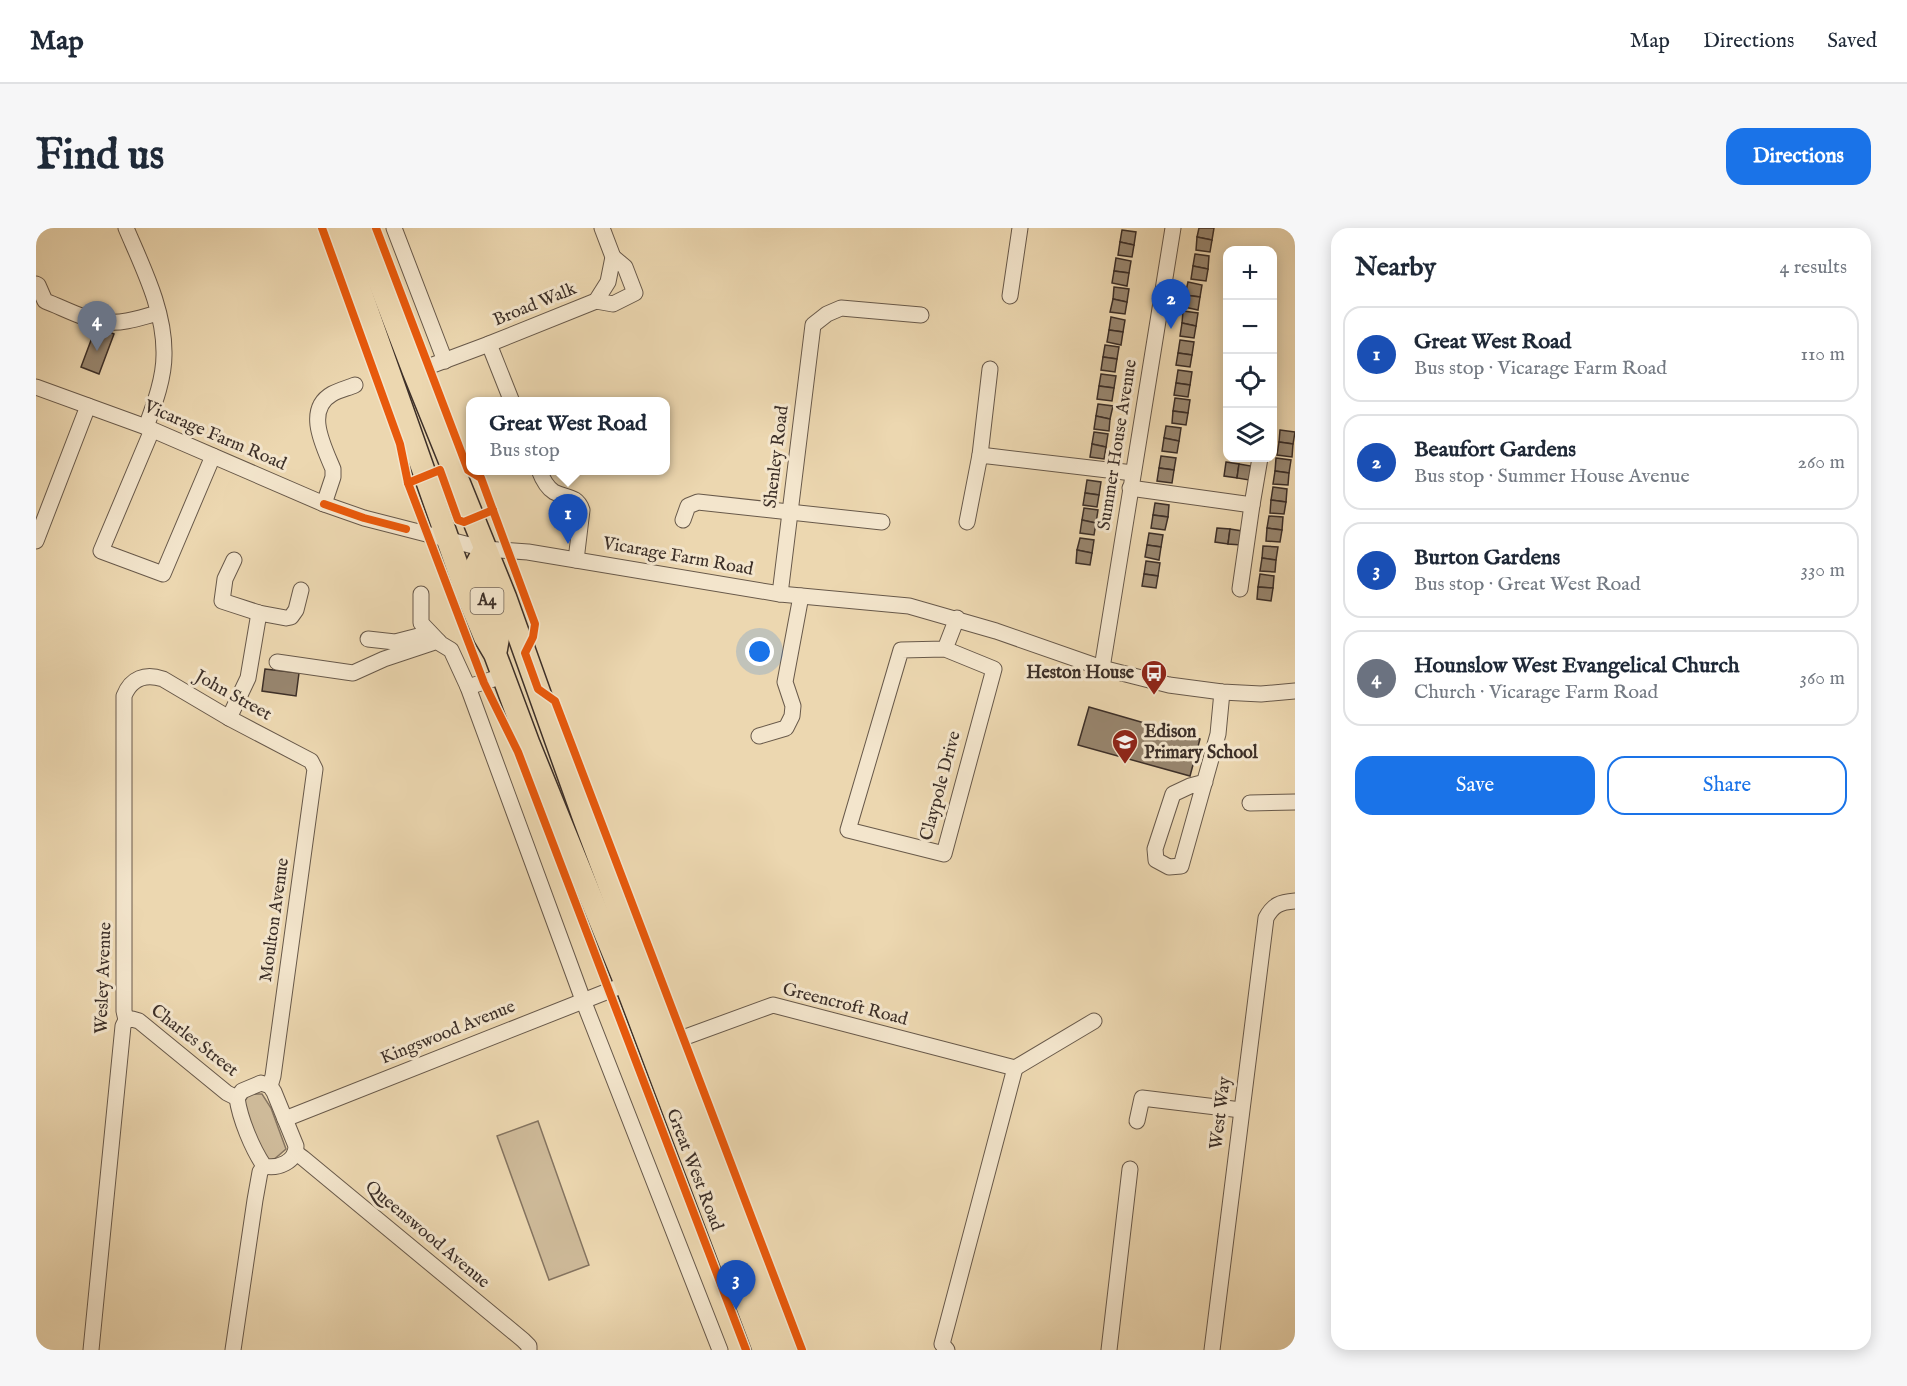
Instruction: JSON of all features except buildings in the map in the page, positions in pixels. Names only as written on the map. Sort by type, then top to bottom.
[{"type":"highway","name":"Great West Road","points":[[338,228],[466,591],[484,638],[495,654],[532,754],[626,984],[764,1350]]},
{"type":"highway","name":"Great West Road","points":[[359,228],[414,372],[505,597],[580,808],[785,1350]]},
{"type":"highway","name":"A4","points":[[485,549],[477,564],[477,571],[499,632],[495,654]]},
{"type":"street","points":[[126,228],[151,288],[164,342],[165,357],[149,428],[101,550],[163,574],[213,456]]},
{"type":"street","points":[[394,228],[445,361]]},
{"type":"street","points":[[596,301],[613,304],[634,293],[625,267],[613,257],[602,228]]},
{"type":"street","points":[[1010,296],[1020,228]]},
{"type":"street","name":"Summer House Avenue","points":[[1102,668],[1173,228]]},
{"type":"street","name":"Broad Walk","points":[[414,372],[596,301],[608,282],[613,257]]},
{"type":"street","points":[[36,284],[45,301],[94,320],[122,322],[158,313]]},
{"type":"street","name":"Shenley Road","points":[[780,594],[813,326],[827,314],[841,308],[921,315]]},
{"type":"street","points":[[489,344],[510,397]]},
{"type":"street","points":[[967,522],[980,455],[990,369]]},
{"type":"street","points":[[324,504],[333,470],[318,426],[317,414],[331,394],[355,385]]},
{"type":"street","name":"Vicarage Farm Road","points":[[36,387],[149,428],[324,504],[364,518],[485,549],[528,552],[780,594],[909,606],[957,618],[1102,668],[1169,685],[1222,692],[1261,694],[1295,691]]},
{"type":"street","points":[[36,541],[88,406]]},
{"type":"street","points":[[980,455],[1252,505]]},
{"type":"street","points":[[1240,589],[1259,462]]},
{"type":"street","points":[[541,475],[554,492],[576,499],[580,504],[582,510],[576,560]]},
{"type":"street","points":[[683,520],[688,506],[698,502],[882,522]]},
{"type":"street","points":[[234,560],[225,579],[222,601],[259,613],[286,618],[291,617],[296,610],[301,590]]},
{"type":"street","points":[[421,594],[421,623],[436,639],[451,650],[468,687],[583,1000],[720,1350]]},
{"type":"street","points":[[759,736],[786,728],[792,716],[793,706],[785,682],[801,596]]},
{"type":"street","points":[[229,718],[248,678],[259,613]]},
{"type":"street","points":[[945,649],[957,618]]},
{"type":"street","points":[[368,639],[395,642],[436,639]]},
{"type":"street","points":[[277,662],[353,673],[436,639]]},
{"type":"street","name":"Claypole Drive","points":[[945,649],[993,669],[944,854],[848,830],[901,650],[945,649]]},
{"type":"street","name":"John Street","points":[[134,681],[147,676],[163,679],[310,762]]},
{"type":"street","points":[[468,687],[503,676]]},
{"type":"street","name":"Wesley Avenue","points":[[91,1350],[123,1026],[126,1020],[124,1011],[124,705],[127,688],[134,681]]},
{"type":"street","points":[[1205,782],[1173,794],[1155,849],[1156,860],[1169,867],[1181,866],[1205,782],[1218,734],[1222,692]]},
{"type":"street","name":"Moulton Avenue","points":[[270,1086],[315,776],[315,769],[310,762]]},
{"type":"street","points":[[1250,803],[1295,802]]},
{"type":"street","name":"West Way","points":[[1212,1350],[1266,918],[1272,908],[1283,902],[1295,901]]},
{"type":"street","name":"Kingswood Avenue","points":[[285,1119],[626,984]]},
{"type":"street","name":"Greencroft Road","points":[[669,1043],[773,1005],[1015,1068]]},
{"type":"street","name":"Charles Street","points":[[126,1020],[140,1021],[227,1093],[237,1098]]},
{"type":"street","points":[[940,1348],[1015,1068],[1094,1021]]},
{"type":"street","points":[[261,1083],[270,1086],[296,1146],[296,1153],[290,1160],[272,1168],[264,1166],[258,1157],[238,1107],[237,1098],[242,1090],[261,1083]]},
{"type":"street","points":[[1137,1121],[1142,1098],[1241,1110]]},
{"type":"street","name":"Queenswood Avenue","points":[[296,1153],[517,1335],[529,1346],[529,1350]]},
{"type":"street","points":[[233,1350],[260,1172],[264,1166]]},
{"type":"street","points":[[1109,1350],[1130,1169]]},
{"type":"shaded area","points":[[249,1094],[262,1094],[271,1108],[286,1149],[271,1162],[261,1151],[243,1104]]},
{"type":"shaded area","points":[[538,1121],[589,1265],[549,1280],[497,1136]]},
{"type":"cycle path","points":[[322,228],[400,444],[408,483],[484,683],[518,752],[746,1350]]},
{"type":"cycle path","points":[[376,228],[466,465]]},
{"type":"cycle path","points":[[408,483],[440,470],[458,520],[464,522],[493,510]]},
{"type":"cycle path","points":[[476,475],[481,478],[535,624],[533,637],[525,653],[538,689],[555,701],[802,1350]]},
{"type":"cycle path","points":[[324,504],[406,529]]},
{"type":"place","name":"Beaufort Gardens","points":[[1171,329]]},
{"type":"place","name":"Hounslow West Evangelical Church","points":[[97,351]]},
{"type":"place","name":"Great West Road","points":[[568,544]]},
{"type":"place","name":"Heston House","points":[[1154,696]]},
{"type":"place","name":"Edison Primary School","points":[[1125,765]]},
{"type":"place","name":"Burton Gardens","points":[[736,1310]]}]
